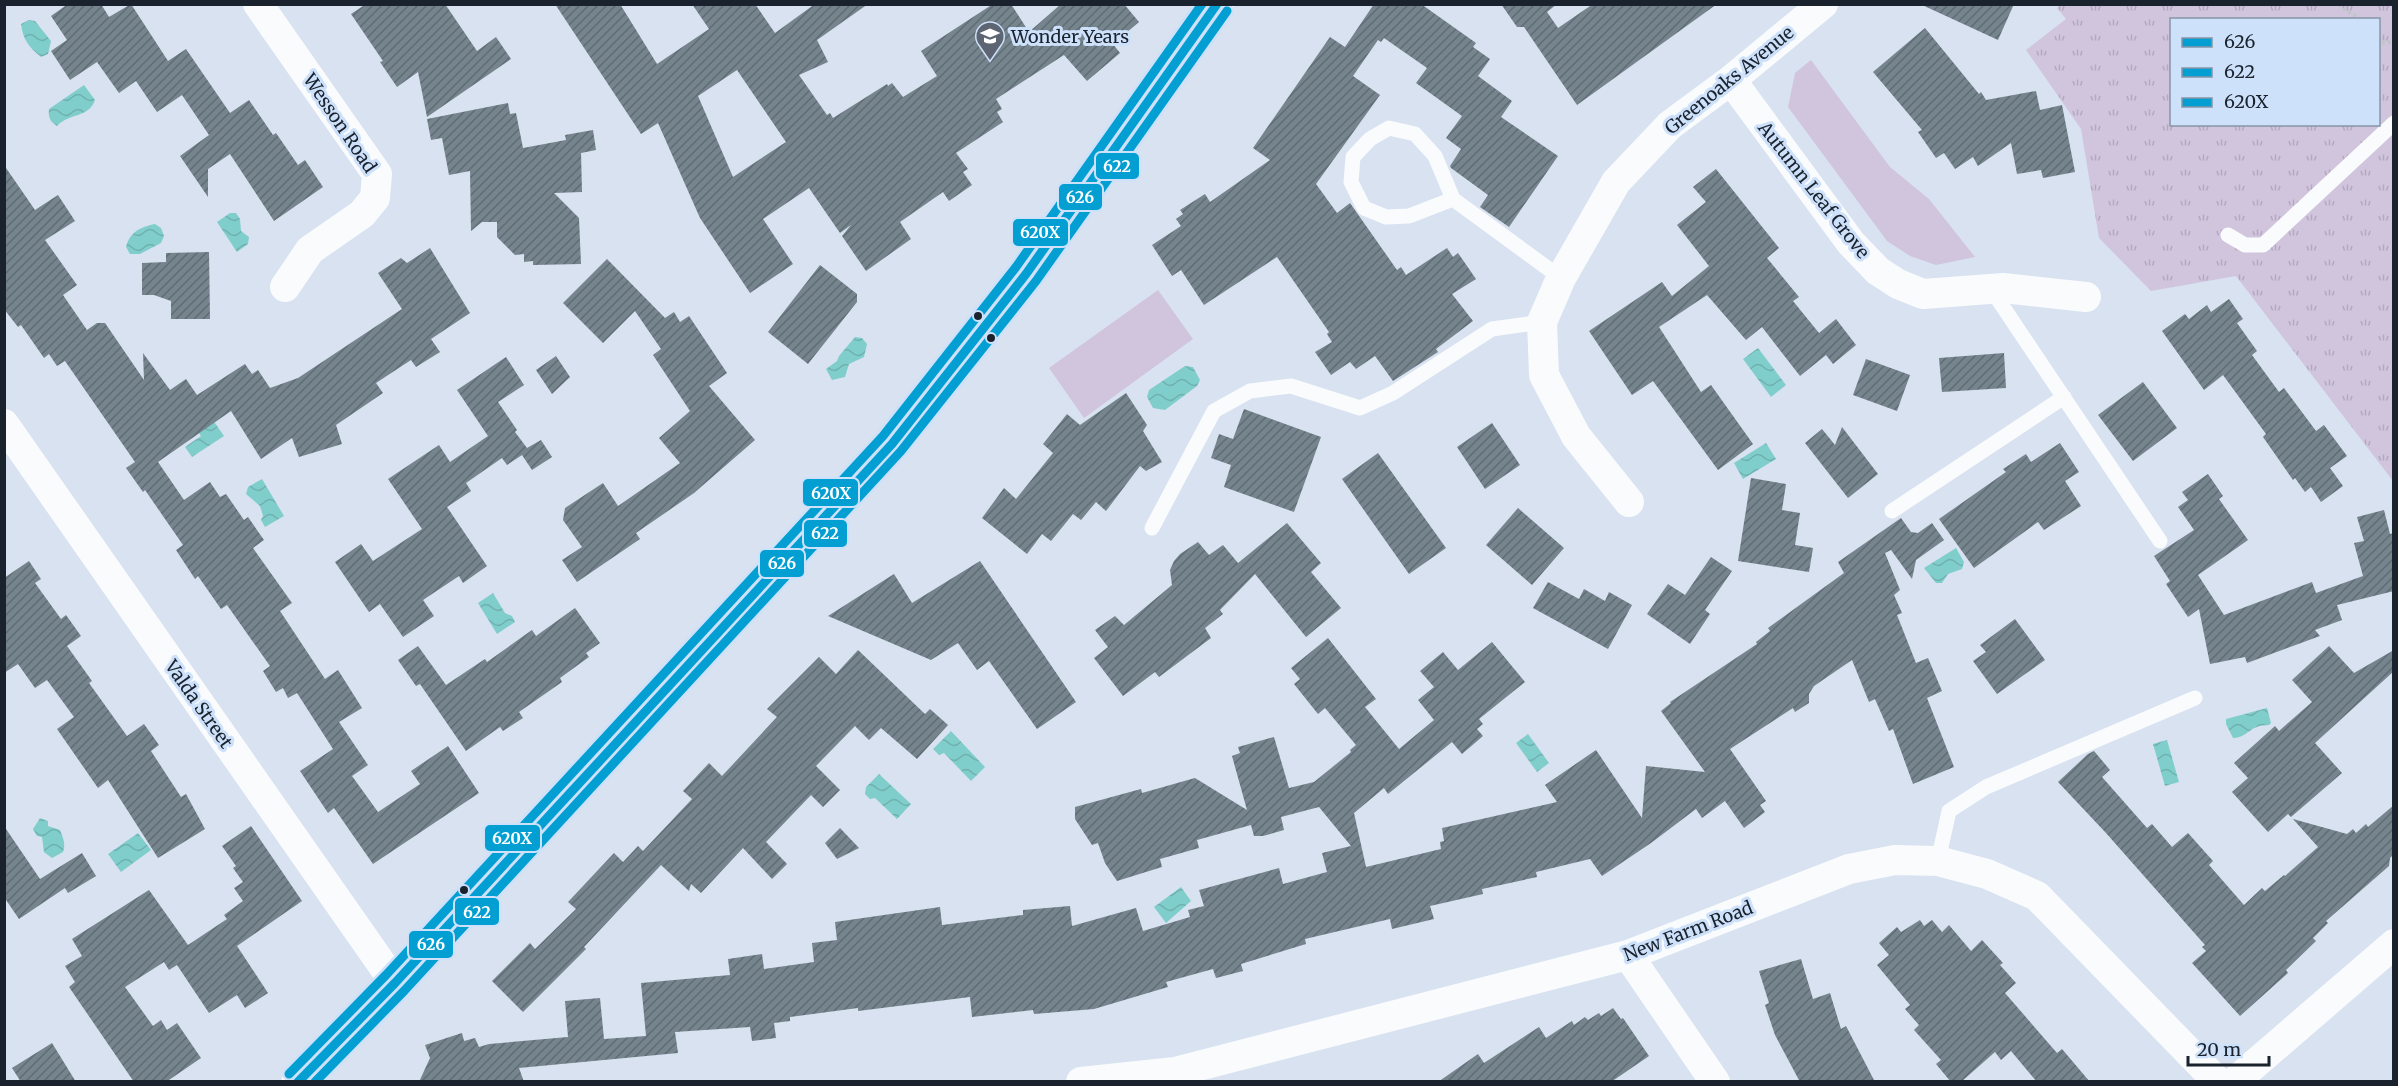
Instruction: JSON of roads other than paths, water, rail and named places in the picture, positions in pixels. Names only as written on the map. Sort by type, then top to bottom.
[{"type":"main road","points":[[298,1082],[395,983],[892,444],[1026,274],[1217,4]]},
{"type":"street","name":"Wesson Road","points":[[258,4],[377,174],[375,198],[362,214],[310,250],[285,287]]},
{"type":"street","name":"Greenoaks Avenue","points":[[1629,502],[1576,436],[1544,375],[1542,322],[1561,278],[1616,182],[1670,125],[1731,80],[1812,8]]},
{"type":"street","name":"Autumn Leaf Grove","points":[[1731,80],[1851,243],[1878,271],[1898,284],[1923,294],[2003,288],[2086,297]]},
{"type":"street","name":"Valda Street","points":[[4,424],[395,983]]},
{"type":"street","name":"New Farm Road","points":[[1082,1082],[1176,1077],[1628,955],[1849,869],[1895,860],[1938,861],[1988,874],[2037,896],[2218,1082]]},
{"type":"street","points":[[2234,1082],[2394,944]]},
{"type":"street","points":[[1628,955],[1715,1082]]},
{"type":"lane","points":[[2228,235],[2245,245],[2263,245],[2394,123]]},
{"type":"lane","points":[[1453,199],[1409,216],[1386,217],[1364,208],[1351,182],[1353,157],[1370,138],[1389,128],[1415,134],[1435,156],[1453,199],[1561,278]]},
{"type":"lane","points":[[1991,289],[2160,541]]},
{"type":"lane","points":[[1152,528],[1214,411],[1250,391],[1291,386],[1360,408],[1393,393],[1492,329],[1542,322]]},
{"type":"lane","points":[[1892,511],[2064,397]]},
{"type":"lane","points":[[1938,861],[1949,811],[1986,787],[2195,698]]},
{"type":"water","points":[[29,20],[35,21],[51,41],[48,54],[41,57],[25,39],[21,24]]},
{"type":"water","points":[[84,85],[95,100],[92,106],[84,113],[67,119],[57,126],[50,119],[49,109]]},
{"type":"water","points":[[230,213],[236,213],[240,219],[241,231],[249,237],[248,244],[237,252],[217,222]]},
{"type":"water","points":[[155,224],[161,228],[164,236],[161,243],[140,254],[130,254],[126,247],[133,234]]},
{"type":"water","points":[[855,337],[862,338],[867,344],[864,357],[849,364],[845,377],[832,380],[826,369],[837,361]]},
{"type":"water","points":[[1758,348],[1786,385],[1771,397],[1743,359]]},
{"type":"water","points":[[1185,366],[1193,367],[1200,380],[1197,386],[1165,410],[1153,408],[1147,397],[1149,390]]},
{"type":"water","points":[[206,410],[224,436],[192,457],[185,447],[201,436],[191,421]]},
{"type":"water","points":[[1766,443],[1776,459],[1743,479],[1734,463]]},
{"type":"water","points":[[262,479],[284,516],[265,527],[261,520],[263,516],[260,506],[246,494],[248,487]]},
{"type":"water","points":[[1956,548],[1964,562],[1962,569],[1948,574],[1942,583],[1936,583],[1924,568]]},
{"type":"water","points":[[493,593],[505,613],[512,616],[515,622],[497,634],[478,603]]},
{"type":"water","points":[[2267,708],[2271,723],[2269,725],[2257,727],[2243,736],[2233,738],[2226,719]]},
{"type":"water","points":[[951,731],[985,767],[971,781],[944,753],[939,755],[933,749]]},
{"type":"water","points":[[1528,734],[1549,763],[1537,772],[1516,743]]},
{"type":"water","points":[[2167,740],[2179,782],[2165,786],[2153,744]]},
{"type":"water","points":[[879,774],[911,804],[897,819],[875,798],[870,799],[865,794],[866,787]]},
{"type":"water","points":[[40,818],[48,821],[48,826],[60,830],[63,838],[63,852],[52,858],[44,852],[42,837],[37,836],[33,829]]},
{"type":"water","points":[[138,833],[151,850],[121,872],[108,854]]},
{"type":"water","points":[[1181,887],[1191,901],[1166,923],[1154,907]]},
{"type":"place","name":"Wonder Years","points":[[990,62]]}]
